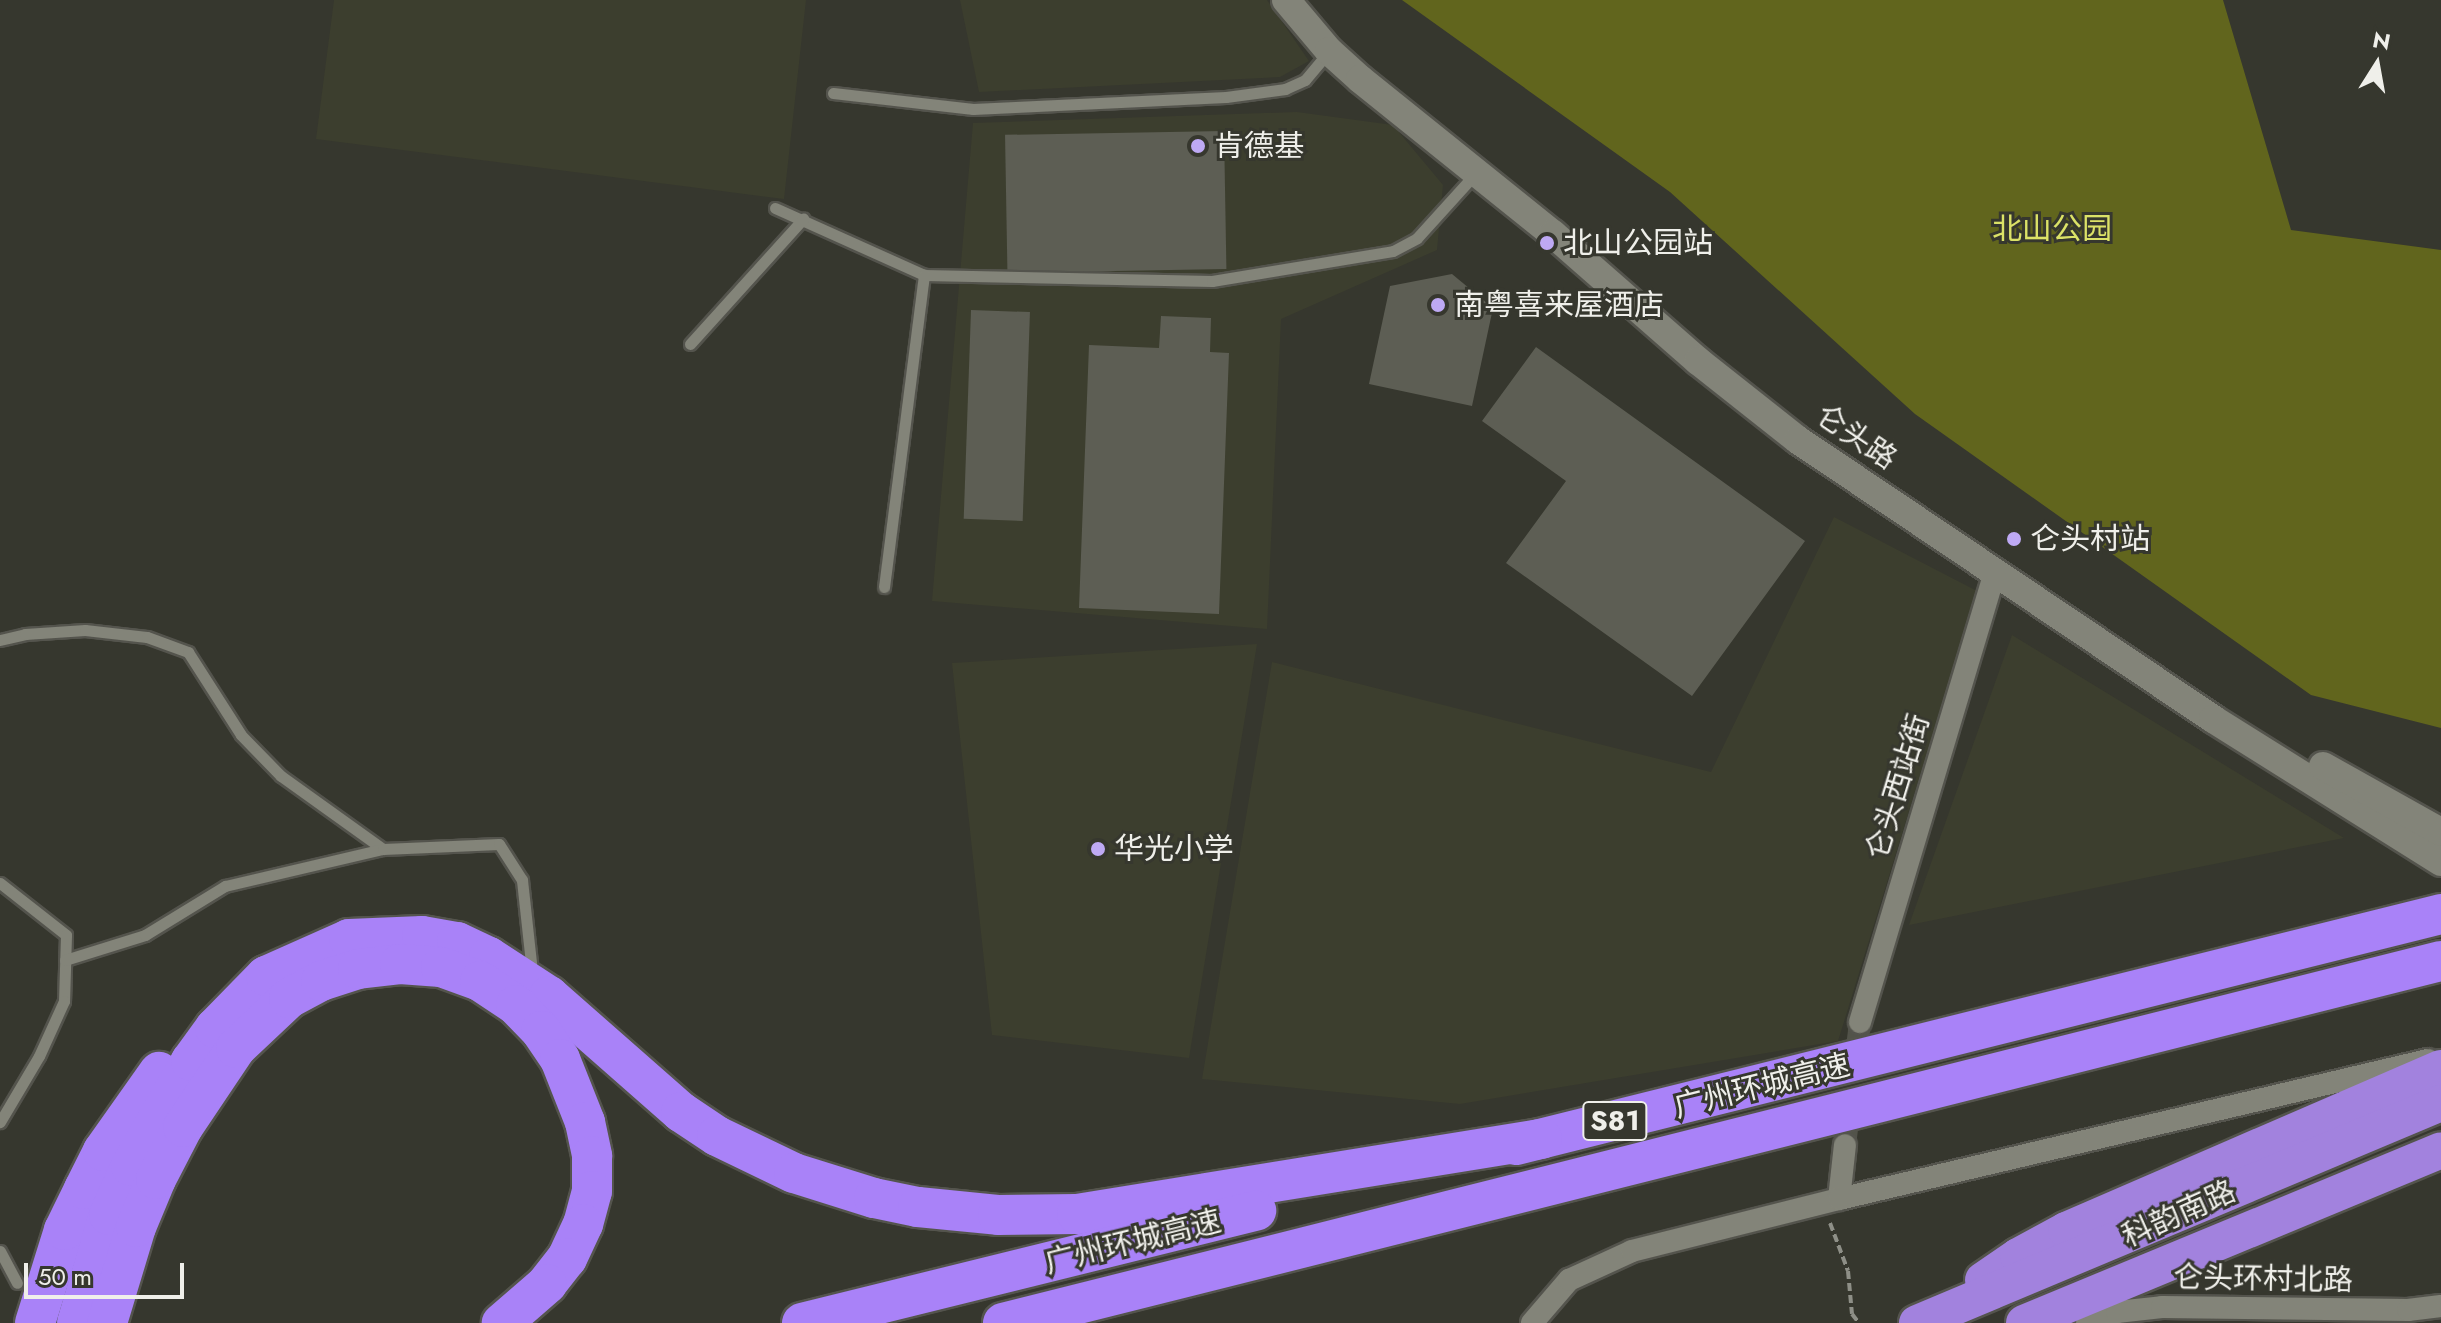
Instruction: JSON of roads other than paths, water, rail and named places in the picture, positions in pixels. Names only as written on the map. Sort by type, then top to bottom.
[{"type":"highway","name":"广州环城高速","points":[[802,1323],[2434,916]]},
{"type":"highway","points":[[77,1323],[105,1227],[130,1165],[191,1061],[215,1028],[266,976],[349,939],[422,936],[457,942],[534,985],[681,1112],[717,1136],[794,1173],[874,1198],[918,1207],[998,1215],[1077,1214],[1542,1139]]},
{"type":"highway","name":"广州环城高速","points":[[1003,1323],[2441,961]]},
{"type":"highway","points":[[35,1323],[64,1230],[130,1165],[183,1127],[236,1048],[289,998],[321,981],[358,969],[400,964],[441,967],[480,981],[516,1005],[541,1031],[575,1089],[592,1156],[592,1191],[583,1224],[567,1258],[524,1307],[502,1323]]},
{"type":"highway","points":[[1927,1319],[2018,1256],[2066,1230],[2441,1068]]},
{"type":"highway","name":"科韵南路","points":[[1927,1319],[2079,1258],[2364,1133],[2441,1103]]},
{"type":"highway","name":"科韵南路","points":[[2024,1323],[2095,1308],[2441,1150]]},
{"type":"highway","points":[[107,1323],[136,1227],[130,1165]]},
{"type":"highway","points":[[1034,1323],[1294,1248]]},
{"type":"street","name":"仑头路","points":[[1286,0],[1329,51],[1798,440],[1996,570],[2213,719],[2441,862]]},
{"type":"street","name":"仑头路","points":[[1303,0],[1315,17],[1354,52],[1542,206],[1740,375],[2190,685],[2349,782],[2441,832]]},
{"type":"street","name":"仑头西站街","points":[[1860,1022],[1996,570]]},
{"type":"street","points":[[1532,1323],[1569,1280],[1632,1251],[2441,1057]]},
{"type":"street","points":[[1831,1201],[1845,1145]]},
{"type":"street","name":"仑头环村北路","points":[[2095,1308],[2117,1312],[2162,1307],[2408,1310],[2441,1306]]},
{"type":"lane","points":[[833,93],[973,109],[1226,97],[1285,89],[1305,80],[1329,51]]},
{"type":"lane","points":[[775,208],[924,275],[1212,281],[1393,251],[1417,238],[1476,173]]},
{"type":"lane","points":[[690,344],[803,219]]},
{"type":"lane","points":[[884,587],[924,275]]},
{"type":"lane","points":[[0,640],[25,634],[85,630],[147,637],[188,652],[241,735],[281,776],[383,849]]},
{"type":"lane","points":[[65,960],[145,935],[225,886],[383,849],[499,844],[522,880],[534,985]]},
{"type":"lane","points":[[0,883],[66,935],[64,1001],[39,1056],[0,1122]]},
{"type":"lane","points":[[0,1251],[17,1283]]},
{"type":"tunnel","points":[[1845,1145],[1860,1022]]},
{"type":"place","name":"肯德基","points":[[1198,146]]},
{"type":"place","name":"北山公园站","points":[[1547,243]]},
{"type":"place","name":"南粤喜来屋酒店","points":[[1438,305]]},
{"type":"place","name":"仑头村站","points":[[2014,539]]},
{"type":"place","name":"华光小学","points":[[1098,849]]},
{"type":"park label","name":"北山公园","points":[[2052,229]]}]
